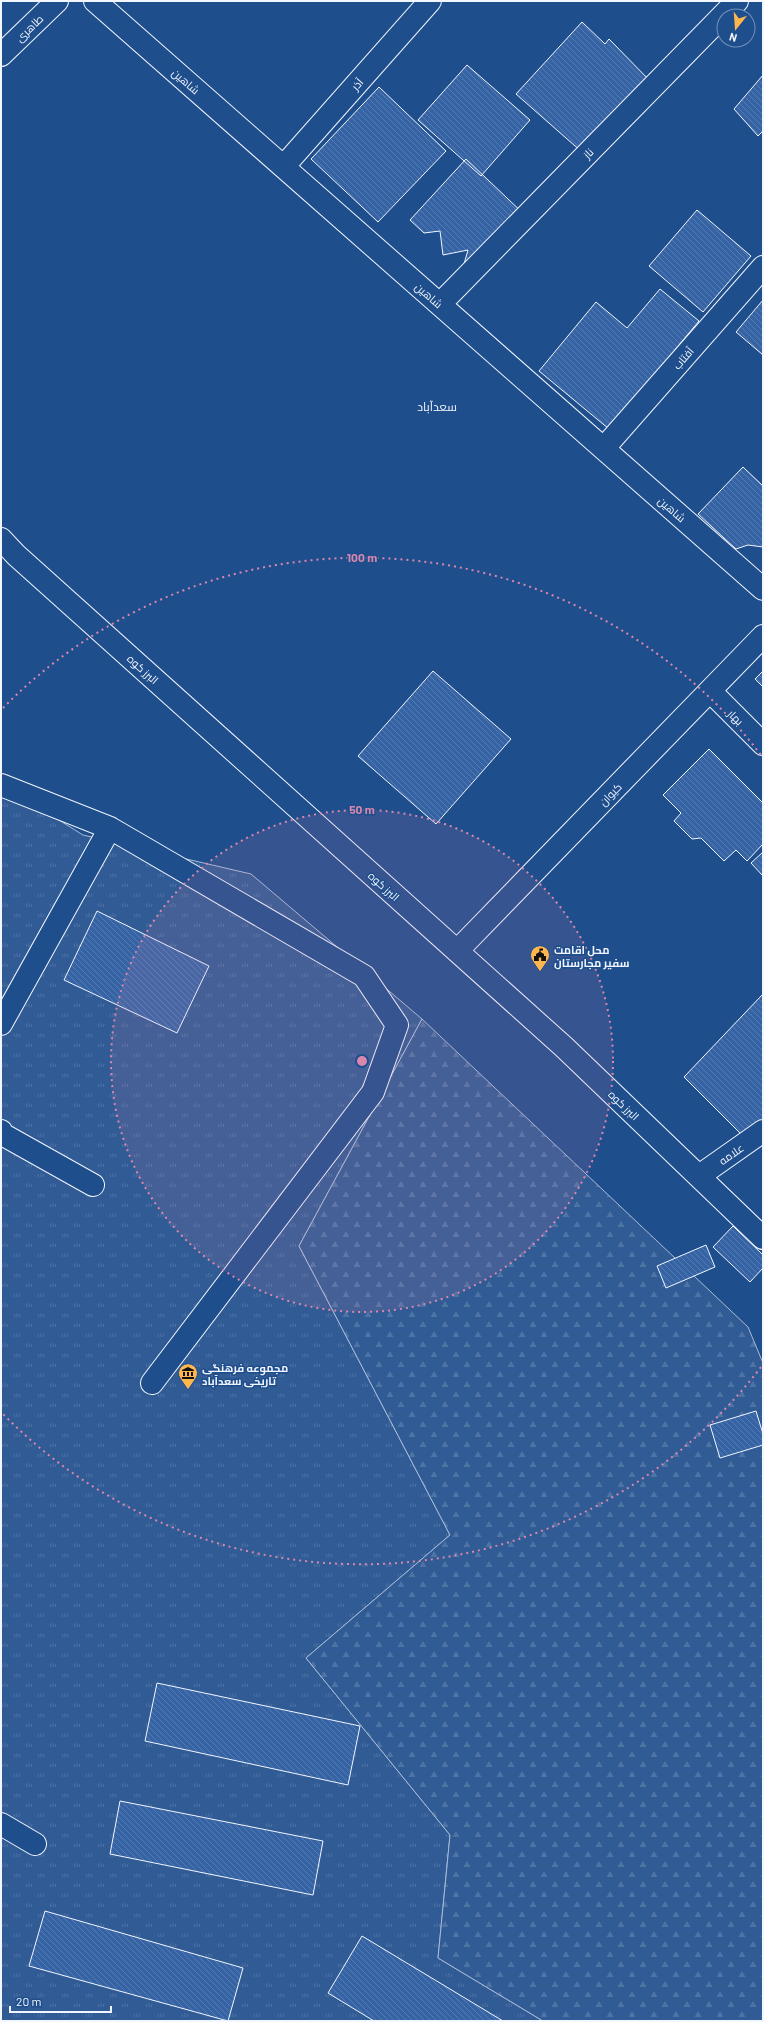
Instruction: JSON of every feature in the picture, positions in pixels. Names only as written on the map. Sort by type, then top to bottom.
[{"type":"street","name":"طاهری","points":[[1,55],[57,1]]},
{"type":"street","name":"شاهین","points":[[95,1],[763,589]]},
{"type":"street","name":"آذر","points":[[284,166],[430,1]]},
{"type":"street","name":"ناز","points":[[440,304],[737,1]]},
{"type":"street","name":"آفتاب","points":[[604,448],[763,267]]},
{"type":"street","name":"البرز کوه","points":[[1,539],[16,555],[564,1047],[763,1238]]},
{"type":"street","name":"کیوان","points":[[457,951],[763,636]]},
{"type":"street","name":"بهار","points":[[710,691],[763,744]]},
{"type":"street","points":[[1,785],[110,828],[364,976],[397,1025],[374,1092],[152,1383]]},
{"type":"street","points":[[1,1024],[110,828]]},
{"type":"street","points":[[1,1131],[2,1134],[93,1185]]},
{"type":"street","name":"علامه","points":[[699,1176],[763,1131]]},
{"type":"street","points":[[1,1824],[35,1844]]},
{"type":"green space","name":"مجموعه فرهنگی تاریخی سعدآباد","points":[[1,784],[83,835],[251,874],[422,1019],[299,1246],[450,1535],[306,1658],[450,1835],[438,1958],[543,2021],[1,2021]]},
{"type":"green space","points":[[422,1019],[748,1327],[763,1363],[763,2021],[543,2021],[438,1958],[450,1835],[306,1658],[450,1535],[299,1246]]},
{"type":"building","points":[[582,22],[605,44],[609,39],[652,83],[583,153],[516,94]]},
{"type":"building","points":[[467,65],[530,120],[481,176],[418,120]]},
{"type":"building","points":[[763,75],[763,131],[758,136],[734,109]]},
{"type":"building","points":[[379,87],[446,151],[378,222],[311,159]]},
{"type":"building","points":[[466,159],[528,218],[462,271],[468,250],[443,255],[440,231],[424,233],[410,220]]},
{"type":"building","points":[[697,210],[751,256],[703,312],[649,266]]},
{"type":"building","points":[[660,289],[699,321],[609,429],[539,371],[596,302],[627,328]]},
{"type":"building","points":[[763,300],[763,355],[736,332]]},
{"type":"building","points":[[743,467],[763,486],[763,547],[748,545],[736,549],[698,514]]},
{"type":"building","points":[[433,671],[511,739],[436,824],[358,756]]},
{"type":"building","points":[[763,671],[763,687],[755,679]]},
{"type":"building","points":[[709,749],[763,803],[763,844],[747,861],[736,850],[724,861],[701,838],[692,839],[674,821],[681,813],[663,795]]},
{"type":"building","points":[[763,852],[763,876],[751,863]]},
{"type":"building","points":[[97,911],[209,966],[177,1033],[64,980]]},
{"type":"building","points":[[763,994],[763,1131],[749,1142],[684,1077]]},
{"type":"building","points":[[733,1226],[763,1255],[763,1268],[750,1282],[713,1247]]},
{"type":"building","points":[[706,1245],[715,1267],[666,1288],[657,1266]]},
{"type":"building","points":[[756,1411],[763,1434],[763,1445],[720,1458],[710,1425]]},
{"type":"building","points":[[157,1683],[360,1726],[348,1785],[145,1741]]},
{"type":"building","points":[[120,1801],[323,1841],[313,1895],[110,1854]]},
{"type":"building","points":[[45,1911],[243,1968],[228,2021],[29,1966]]},
{"type":"building","points":[[362,1936],[503,2021],[374,2021],[328,1993]]},
{"type":"place","name":"محل اقامت سفیر مجارستان","points":[[540,972]]},
{"type":"place","name":"مجموعه فرهنگی تاریخی سعدآباد","points":[[188,1390]]},
{"type":"district","name":"سعدآباد","points":[[437,406]]}]
